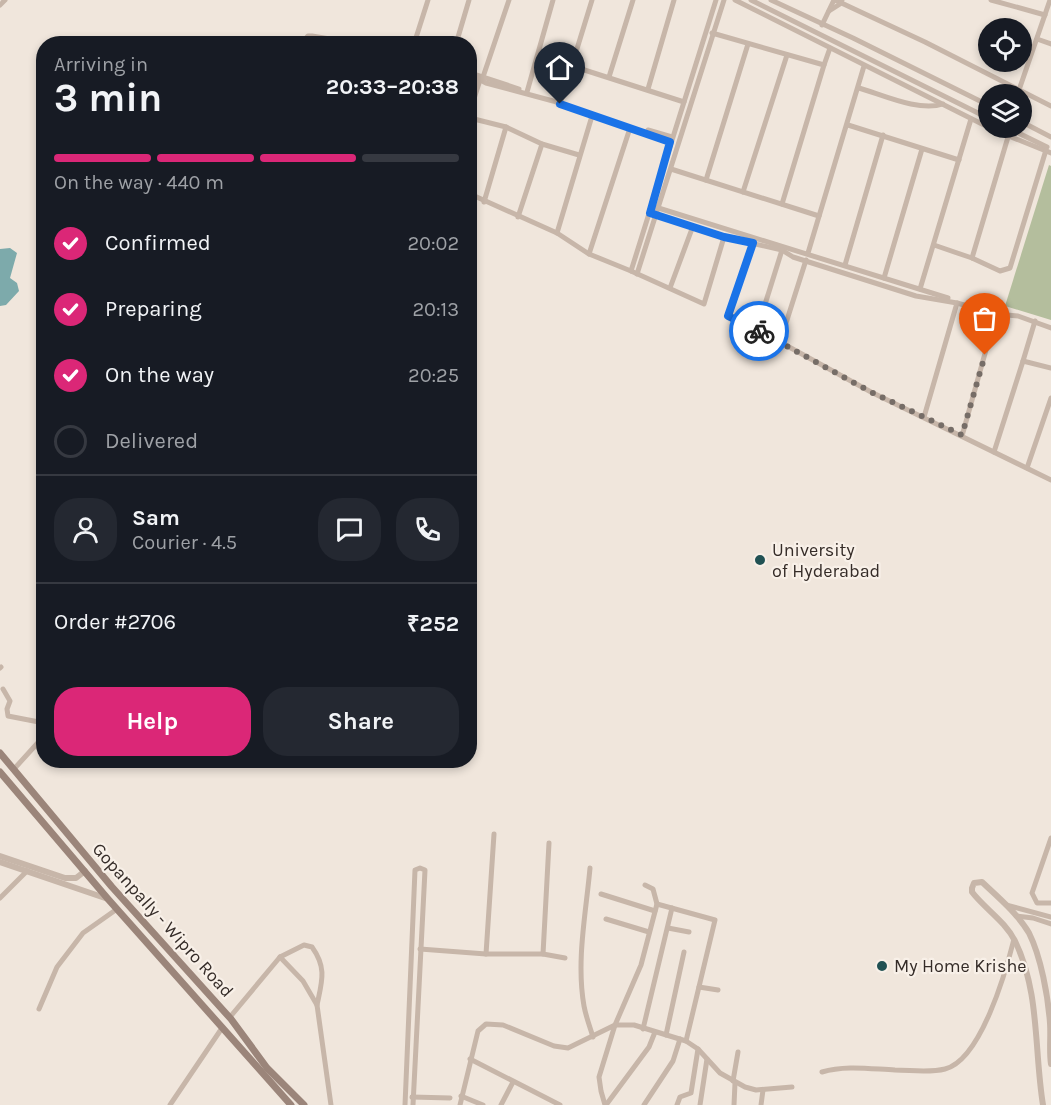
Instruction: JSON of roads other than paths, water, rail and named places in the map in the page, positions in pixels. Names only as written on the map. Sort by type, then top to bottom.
[{"type":"main road","name":"Gopanpally - Wipro Road","points":[[0,753],[112,888],[230,1017],[267,1068],[304,1105]]},
{"type":"main road","points":[[0,770],[8,762]]},
{"type":"main road","name":"Gopanpally - Wipro Road","points":[[0,770],[108,899],[291,1105]]},
{"type":"street","points":[[0,5],[5,0]]},
{"type":"street","points":[[417,36],[428,0]]},
{"type":"street","points":[[458,36],[469,0]]},
{"type":"street","points":[[477,91],[509,0]]},
{"type":"street","points":[[527,92],[553,0]]},
{"type":"street","points":[[561,103],[592,0]]},
{"type":"street","points":[[609,77],[633,0]]},
{"type":"street","points":[[648,89],[674,0]]},
{"type":"street","points":[[716,0],[652,206],[655,212],[724,237],[782,250],[793,257],[916,296],[957,303],[996,314],[1018,316],[1051,326]]},
{"type":"street","points":[[634,272],[671,169],[724,0]]},
{"type":"street","points":[[735,0],[978,122]]},
{"type":"street","points":[[751,0],[978,113]]},
{"type":"street","points":[[771,0],[978,100]]},
{"type":"street","points":[[991,0],[1046,15]]},
{"type":"street","points":[[1021,84],[1050,0]]},
{"type":"street","points":[[814,38],[829,11],[838,1],[1007,84]]},
{"type":"street","points":[[712,33],[824,65]]},
{"type":"street","points":[[1037,39],[1051,44]]},
{"type":"street","points":[[706,180],[748,44]]},
{"type":"street","points":[[782,204],[830,48]]},
{"type":"street","points":[[744,192],[787,55]]},
{"type":"street","points":[[572,66],[648,89],[691,105]]},
{"type":"street","points":[[808,253],[864,66]]},
{"type":"street","points":[[477,77],[505,89],[561,103],[592,116],[671,140]]},
{"type":"street","points":[[481,79],[679,143]]},
{"type":"street","points":[[859,88],[914,105],[933,108],[943,104]]},
{"type":"street","points":[[1032,96],[1051,106]]},
{"type":"street","points":[[557,233],[592,116]]},
{"type":"street","points":[[920,290],[971,119]]},
{"type":"street","points":[[477,120],[506,128],[542,144],[579,155]]},
{"type":"street","points":[[848,125],[959,160]]},
{"type":"street","points":[[1032,127],[1051,137]]},
{"type":"street","points":[[484,202],[506,128]]},
{"type":"street","points":[[589,254],[630,128]]},
{"type":"street","points":[[845,265],[883,135]]},
{"type":"street","points":[[972,258],[1008,138]]},
{"type":"street","points":[[1011,138],[1049,151]]},
{"type":"street","points":[[1026,138],[1049,151]]},
{"type":"street","points":[[518,217],[542,144]]},
{"type":"street","points":[[884,278],[922,149]]},
{"type":"street","points":[[934,245],[972,258],[1000,272],[1010,268],[1049,151]]},
{"type":"street","points":[[671,169],[819,216]]},
{"type":"street","points":[[477,198],[557,233],[589,254],[704,304],[724,237]]},
{"type":"street","points":[[655,212],[808,253],[996,312],[1018,313],[1051,326]]},
{"type":"street","points":[[670,288],[693,226]]},
{"type":"street","points":[[753,243],[728,316],[871,392],[1051,480]]},
{"type":"street","points":[[757,330],[782,250]]},
{"type":"street","points":[[793,257],[796,250]]},
{"type":"street","points":[[780,342],[806,261]]},
{"type":"street","points":[[924,417],[957,303]]},
{"type":"street","points":[[962,435],[996,314]]},
{"type":"street","points":[[994,452],[1035,321]]},
{"type":"street","points":[[1023,361],[1051,368]]},
{"type":"street","points":[[1027,468],[1051,398]]},
{"type":"street","points":[[3,689],[10,701],[7,709],[8,716],[36,721]]},
{"type":"street","points":[[14,769],[36,745]]},
{"type":"street","points":[[486,954],[494,834]]},
{"type":"street","points":[[1051,838],[1032,893],[1036,903],[1051,903]]},
{"type":"street","points":[[543,954],[549,843]]},
{"type":"street","points":[[0,856],[65,879],[76,878],[85,871]]},
{"type":"street","points":[[0,862],[108,899]]},
{"type":"street","points":[[405,1103],[416,870],[420,868],[425,870],[413,1105]]},
{"type":"street","points":[[590,868],[581,987],[584,1009],[593,1037]]},
{"type":"street","points":[[0,898],[27,871]]},
{"type":"street","points":[[1043,1105],[1035,1013],[1028,974],[1014,939],[972,892],[974,883],[982,882],[1016,916],[1028,932],[1035,948],[1047,997],[1051,1065]]},
{"type":"street","points":[[606,1105],[599,1077],[615,1025],[641,966],[657,904],[653,889],[645,885]]},
{"type":"street","points":[[601,894],[655,911]]},
{"type":"street","points":[[644,1105],[683,1040],[699,987],[715,920],[657,904]]},
{"type":"street","points":[[1004,904],[1051,917]]},
{"type":"street","points":[[643,1029],[672,908]]},
{"type":"street","points":[[39,1009],[57,967],[83,933],[117,909]]},
{"type":"street","points":[[1016,916],[1033,918],[1051,924]]},
{"type":"street","points":[[606,919],[649,932]]},
{"type":"street","points":[[668,928],[689,932]]},
{"type":"street","points":[[822,1072],[847,1068],[924,1071],[947,1069],[960,1062],[969,1052],[985,1023],[1004,981],[1014,939]]},
{"type":"street","points":[[230,1017],[280,957],[304,945],[312,947],[318,954],[324,976],[317,1005],[331,1105]]},
{"type":"street","points":[[412,949],[486,954],[543,954],[565,958]]},
{"type":"street","points":[[666,1035],[684,952]]},
{"type":"street","points":[[280,957],[303,981],[317,1005]]},
{"type":"street","points":[[699,987],[718,990]]},
{"type":"street","points":[[459,1105],[478,1031],[486,1024],[503,1025],[554,1046],[568,1048],[615,1025],[624,1024],[683,1040],[698,1049],[720,1073],[745,1087],[763,1090],[792,1088]]},
{"type":"street","points":[[170,1105],[222,1028]]},
{"type":"street","points":[[606,1105],[649,1047],[655,1032]]},
{"type":"street","points":[[677,1105],[680,1097],[691,1093],[698,1049]]},
{"type":"street","points":[[734,1105],[738,1052]]},
{"type":"street","points":[[470,1059],[549,1103],[560,1105]]},
{"type":"street","points":[[700,1105],[707,1059]]},
{"type":"street","points":[[501,1105],[513,1082]]},
{"type":"street","points":[[761,1105],[763,1090]]},
{"type":"street","points":[[405,1103],[414,1096],[450,1098]]},
{"type":"street","points":[[461,1096],[483,1105]]},
{"type":"water","points":[[10,248],[17,253],[10,278],[17,283],[19,291],[6,305],[0,306],[0,249]]},
{"type":"place","name":"University of Hyderabad","points":[[760,560]]},
{"type":"place","name":"My Home Krishe","points":[[882,966]]}]
